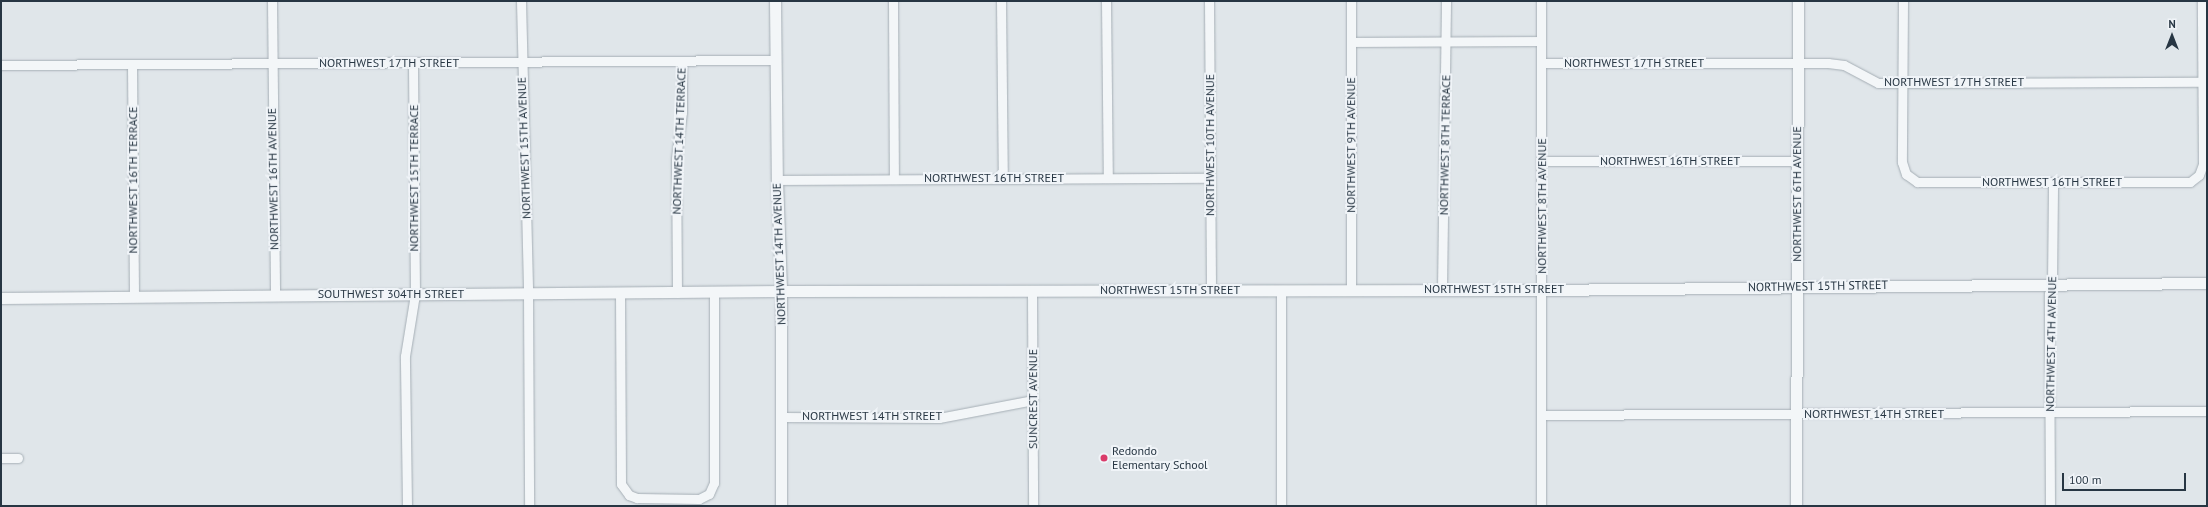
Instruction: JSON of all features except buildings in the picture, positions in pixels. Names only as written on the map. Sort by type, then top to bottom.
[{"type":"street","name":"NORTHWEST 16TH AVENUE","points":[[272,1],[275,295]]},
{"type":"street","name":"NORTHWEST 15TH AVENUE","points":[[521,1],[521,62],[528,294],[529,506]]},
{"type":"street","name":"NORTHWEST 14TH AVENUE","points":[[776,1],[777,180],[781,291],[781,506]]},
{"type":"street","points":[[893,1],[894,178]]},
{"type":"street","points":[[1001,1],[1003,178]]},
{"type":"street","points":[[1106,1],[1108,178]]},
{"type":"street","name":"NORTHWEST 10TH AVENUE","points":[[1209,1],[1211,290]]},
{"type":"street","name":"NORTHWEST 9TH AVENUE","points":[[1351,1],[1351,290]]},
{"type":"street","name":"NORTHWEST 8TH TERRACE","points":[[1442,289],[1446,1]]},
{"type":"street","name":"NORTHWEST 8TH AVENUE","points":[[1541,1],[1541,506]]},
{"type":"street","name":"NORTHWEST 6TH AVENUE","points":[[1796,506],[1798,1]]},
{"type":"street","points":[[1903,1],[1903,83]]},
{"type":"street","points":[[2202,1],[2202,82]]},
{"type":"street","points":[[1352,42],[1541,41]]},
{"type":"street","name":"NORTHWEST 17TH STREET","points":[[1,65],[776,60]]},
{"type":"street","name":"NORTHWEST 14TH TERRACE","points":[[677,293],[676,159],[682,112],[682,61]]},
{"type":"street","name":"NORTHWEST 17TH STREET","points":[[1541,63],[1798,62],[1844,65],[1878,83],[2202,82]]},
{"type":"street","name":"NORTHWEST 15TH TERRACE","points":[[407,506],[406,356],[415,294],[414,63]]},
{"type":"street","name":"NORTHWEST 16TH TERRACE","points":[[132,64],[134,296]]},
{"type":"street","name":"NORTHWEST 16TH STREET","points":[[1903,83],[1902,162],[1906,174],[1917,182],[2190,182],[2199,175],[2203,164],[2202,82]]},
{"type":"street","name":"NORTHWEST 16TH STREET","points":[[1541,161],[1798,161]]},
{"type":"street","name":"NORTHWEST 16TH STREET","points":[[777,180],[894,178],[1210,178]]},
{"type":"street","name":"NORTHWEST 4TH AVENUE","points":[[2050,506],[2050,294],[2052,284],[2053,182]]},
{"type":"street","name":"NORTHWEST 15TH STREET","points":[[781,291],[1032,292],[1442,289],[1542,290],[1797,286],[2207,283]]},
{"type":"street","points":[[1281,290],[1281,506]]},
{"type":"street","name":"SOUTHWEST 304TH STREET","points":[[1,298],[714,293],[781,291]]},
{"type":"street","name":"SUNCREST AVENUE","points":[[1032,292],[1034,506]]},
{"type":"street","points":[[620,293],[621,484],[628,495],[637,498],[699,499],[708,494],[714,483],[714,293]]},
{"type":"street","name":"NORTHWEST 14TH STREET","points":[[782,417],[939,418],[1033,400]]},
{"type":"street","name":"NORTHWEST 14TH STREET","points":[[1541,415],[2207,412]]},
{"type":"street","points":[[1,458],[18,458]]},
{"type":"place","name":"Redondo Elementary School","points":[[1104,458]]}]
